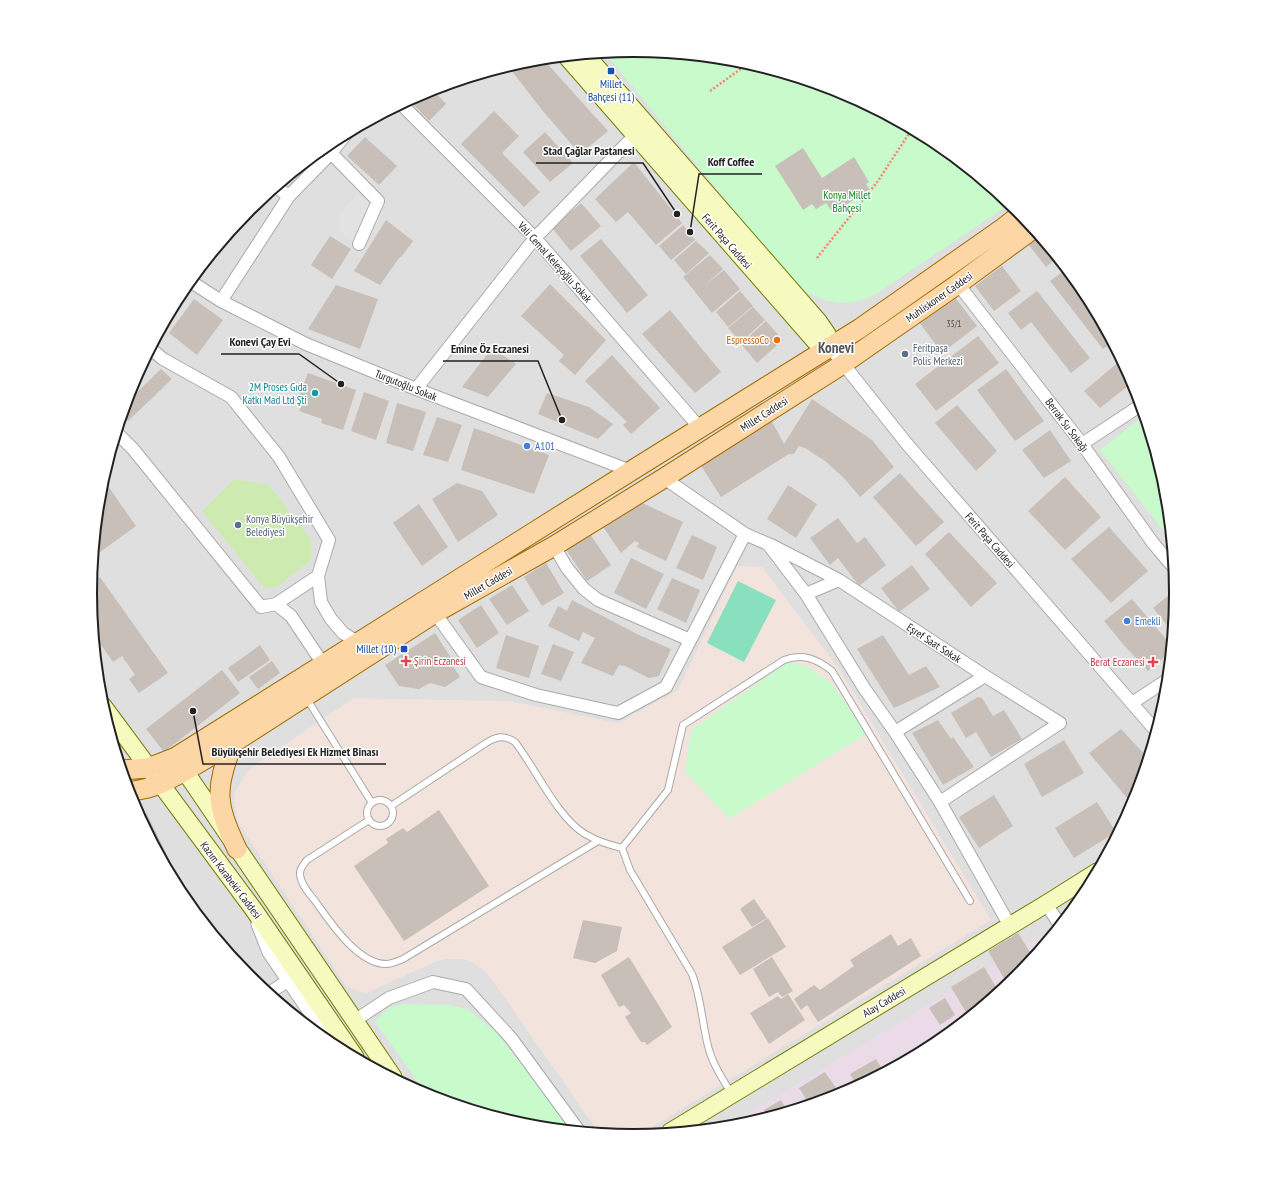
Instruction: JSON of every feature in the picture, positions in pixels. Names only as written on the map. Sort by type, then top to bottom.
[{"type":"main road","name":"Ferit Paşa Caddesi","points":[[571,61],[815,341],[829,346],[827,334],[818,321],[589,59]]},
{"type":"main road","name":"Muhliskoner Caddesi","points":[[829,346],[866,324],[1016,218]]},
{"type":"main road","name":"Muhliskoner Caddesi","points":[[843,364],[958,284],[1029,232]]},
{"type":"main road","name":"Millet Caddesi","points":[[135,791],[160,784],[180,764],[323,664],[829,346]]},
{"type":"main road","name":"Millet Caddesi","points":[[127,770],[180,764],[233,743],[435,613],[554,546],[843,364]]},
{"type":"main road","name":"Kazım Karabekir Caddesi","points":[[112,718],[254,910],[348,1047]]},
{"type":"main road","points":[[233,743],[224,764],[219,793],[220,805],[224,818],[237,849]]},
{"type":"main road","name":"Kazım Karabekir Caddesi","points":[[180,764],[387,1069]]},
{"type":"main road","name":"Alay Caddesi","points":[[678,1127],[1086,879]]},
{"type":"street","name":"Vali Cemal Keleşoğlu Sokak","points":[[405,108],[536,238],[700,428]]},
{"type":"street","points":[[416,389],[536,238],[635,135]]},
{"type":"street","points":[[221,301],[289,196],[337,146]]},
{"type":"street","points":[[331,153],[378,201],[360,244]]},
{"type":"street","points":[[280,190],[289,196]]},
{"type":"street","name":"Turgutoğlu Sokak","points":[[195,284],[221,301],[306,344],[416,389],[630,470]]},
{"type":"street","name":"Berrak Su Sokağı","points":[[958,284],[1082,444],[1153,543],[1168,561]]},
{"type":"street","name":"Ferit Paşa Caddesi","points":[[829,346],[907,444],[1152,727]]},
{"type":"street","points":[[154,352],[163,359],[231,397],[279,457],[329,540],[318,576],[321,602],[331,619],[343,633],[357,642]]},
{"type":"street","points":[[1082,444],[1136,408]]},
{"type":"street","points":[[120,436],[133,449],[261,607],[276,604],[318,576]]},
{"type":"street","name":"Eşref Saat Sokak","points":[[664,478],[745,534],[839,580],[985,676],[1060,722],[940,802]]},
{"type":"street","points":[[435,613],[481,677],[536,695],[618,713],[666,687],[745,534]]},
{"type":"street","points":[[768,544],[806,594],[864,688],[895,732],[940,802],[1010,926]]},
{"type":"street","points":[[554,546],[567,568],[584,589],[598,600],[690,640]]},
{"type":"street","points":[[806,594],[839,580]]},
{"type":"street","points":[[276,604],[291,616],[323,664]]},
{"type":"street","points":[[895,732],[985,676]]},
{"type":"street","points":[[1132,703],[1161,684]]},
{"type":"street","points":[[1046,904],[1057,920]]},
{"type":"street","points":[[254,910],[270,952],[325,1032]]},
{"type":"street","points":[[274,990],[290,980]]},
{"type":"street","points":[[354,1021],[389,998],[433,982],[466,989],[511,1038],[575,1125]]},
{"type":"lane","points":[[622,848],[668,790],[684,725],[784,660],[793,657],[802,657],[823,663],[832,671],[970,900]]},
{"type":"lane","points":[[305,696],[372,802]]},
{"type":"lane","points":[[391,806],[486,743],[501,736],[515,742],[567,819],[585,834],[598,841],[622,848]]},
{"type":"lane","points":[[380,800],[391,806],[392,818],[387,824],[379,827],[372,824],[367,813],[369,805],[372,802],[380,800]]},
{"type":"lane","points":[[369,820],[307,860],[302,865],[300,873],[305,886],[341,936],[362,955],[374,961],[385,964],[403,959],[598,841]]},
{"type":"lane","points":[[622,848],[630,870],[692,974],[700,999],[708,1047],[714,1064],[732,1094]]},
{"type":"path","points":[[710,91],[742,68]]},
{"type":"path","points":[[818,258],[878,181],[909,134]]},
{"type":"shaded area","points":[[598,58],[668,58],[703,62],[738,67],[805,85],[870,112],[901,129],[931,147],[986,190],[1012,214],[1058,267],[1079,295],[1114,356],[1141,421],[1151,454],[1159,488],[1168,558],[1168,628],[1164,663],[1159,698],[1141,765],[1114,830],[1097,861],[1079,891],[1036,946],[1012,972],[959,1018],[931,1039],[870,1074],[805,1101],[772,1111],[738,1119],[668,1128],[598,1128],[563,1124],[528,1119],[461,1101],[396,1074],[365,1057],[335,1039],[280,996],[254,972],[208,919],[187,891],[152,830],[125,765],[115,732],[107,698],[98,628],[98,558],[102,523],[107,488],[125,421],[152,356],[169,325],[187,295],[230,240],[254,214],[307,168],[335,147],[396,112],[461,85],[494,75],[528,67]]},
{"type":"shaded area","points":[[358,194],[384,212],[370,236],[354,244],[339,230],[340,212]]},
{"type":"shaded area","points":[[737,566],[762,567],[839,669],[991,920],[650,1129],[595,1128],[490,977],[472,962],[462,959],[445,959],[366,993],[347,987],[239,824],[234,801],[235,792],[249,769],[354,698],[510,701],[618,723],[678,690]]},
{"type":"shaded area","points":[[1045,935],[1012,972],[986,996],[931,1039],[870,1074],[838,1088],[805,1101],[742,1118]]},
{"type":"green space","name":"Konya Millet Bahçesi","points":[[609,58],[668,58],[703,62],[738,67],[805,85],[870,112],[931,147],[986,190],[1005,207],[878,293],[860,301],[846,303],[824,300],[797,287]]},
{"type":"green space","points":[[1140,419],[1151,454],[1159,488],[1165,533],[1100,450]]},
{"type":"green space","points":[[234,479],[269,485],[311,539],[311,560],[277,587],[264,588],[202,511]]},
{"type":"green space","points":[[738,581],[776,600],[744,662],[707,643]]},
{"type":"green space","points":[[788,662],[809,667],[833,685],[866,734],[729,819],[685,771],[691,730]]},
{"type":"green space","points":[[405,1004],[448,1005],[467,1009],[496,1032],[569,1125],[528,1119],[494,1111],[461,1101],[420,1084],[375,1022],[388,1008]]},
{"type":"building","points":[[548,64],[608,131],[580,154],[542,110],[512,71]]},
{"type":"building","points":[[437,94],[446,104],[429,121],[413,104]]},
{"type":"building","points":[[494,111],[519,136],[502,153],[540,192],[524,207],[461,144]]},
{"type":"building","points":[[545,132],[573,163],[550,182],[523,152]]},
{"type":"building","points":[[365,137],[397,166],[379,185],[347,156]]},
{"type":"building","points":[[803,148],[822,178],[854,157],[869,182],[866,184],[870,190],[833,213],[826,203],[816,209],[812,204],[803,210],[775,166]]},
{"type":"building","points":[[634,162],[682,223],[656,245],[628,212],[616,222],[595,199]]},
{"type":"building","points":[[581,203],[601,226],[571,251],[552,228]]},
{"type":"building","points":[[386,220],[413,241],[380,285],[354,271]]},
{"type":"building","points":[[683,225],[695,240],[671,260],[659,246]]},
{"type":"building","points":[[330,236],[351,249],[332,279],[311,265]]},
{"type":"building","points":[[1034,238],[1053,261],[1046,267],[1028,244]]},
{"type":"building","points":[[601,239],[648,295],[627,313],[580,256]]},
{"type":"building","points":[[696,241],[709,253],[686,274],[674,260]]},
{"type":"building","points":[[710,255],[723,269],[703,287],[724,270],[740,289],[712,313],[683,277]]},
{"type":"building","points":[[1002,266],[1021,291],[994,311],[975,286]]},
{"type":"building","points":[[1062,272],[1079,295],[1108,346],[1103,349],[1050,281]]},
{"type":"building","points":[[550,284],[606,340],[575,375],[559,361],[564,355],[521,316]]},
{"type":"building","points":[[336,285],[378,299],[360,349],[308,329]]},
{"type":"building","points":[[740,291],[753,306],[728,327],[716,312]]},
{"type":"building","points":[[1037,291],[1090,358],[1071,373],[1031,322],[1021,330],[1008,313]]},
{"type":"building","points":[[954,296],[977,326],[942,353],[919,322]]},
{"type":"building","points":[[194,299],[223,320],[197,355],[169,333]]},
{"type":"building","points":[[753,307],[765,320],[741,342],[728,328]]},
{"type":"building","points":[[670,310],[721,372],[695,393],[642,334]]},
{"type":"building","points":[[766,321],[783,340],[757,363],[741,344]]},
{"type":"building","points":[[978,336],[999,363],[936,411],[915,384]]},
{"type":"building","points":[[492,348],[516,364],[488,397],[462,387]]},
{"type":"building","points":[[612,355],[660,408],[631,434],[623,425],[627,422],[585,381]]},
{"type":"building","points":[[1117,363],[1127,386],[1100,408],[1084,391]]},
{"type":"building","points":[[161,369],[172,379],[128,421],[126,419],[136,393]]},
{"type":"building","points":[[1006,369],[1044,421],[1015,441],[977,390]]},
{"type":"building","points":[[308,373],[356,390],[343,430],[321,423],[322,419],[299,411],[302,405],[296,403]]},
{"type":"building","points":[[364,392],[389,401],[376,440],[351,431]]},
{"type":"building","points":[[547,393],[589,407],[613,424],[598,439],[538,414]]},
{"type":"building","points":[[812,399],[872,440],[894,467],[860,497],[843,477],[825,461],[805,448],[799,446],[794,454],[789,454],[721,497],[698,461],[769,416],[784,444]]},
{"type":"building","points":[[397,403],[426,412],[413,451],[386,443]]},
{"type":"building","points":[[957,405],[997,451],[976,471],[935,423]]},
{"type":"building","points":[[437,417],[462,425],[448,462],[423,455]]},
{"type":"building","points":[[474,428],[549,455],[534,494],[461,470]]},
{"type":"building","points":[[1050,430],[1071,461],[1044,478],[1022,450]]},
{"type":"building","points":[[900,473],[944,522],[916,546],[873,497]]},
{"type":"building","points":[[1065,477],[1101,517],[1065,550],[1028,511]]},
{"type":"building","points":[[457,483],[482,491],[498,515],[458,542],[432,499]]},
{"type":"building","points":[[788,485],[817,504],[796,538],[767,519]]},
{"type":"building","points":[[108,486],[136,526],[99,553]]},
{"type":"building","points":[[638,501],[683,522],[666,561],[637,547],[639,543],[635,541],[621,553],[601,524]]},
{"type":"building","points":[[419,504],[448,547],[422,566],[393,523]]},
{"type":"building","points":[[838,518],[857,543],[865,537],[886,565],[859,586],[838,558],[830,565],[810,538]]},
{"type":"building","points":[[1109,527],[1148,571],[1111,603],[1071,559]]},
{"type":"building","points":[[949,532],[997,583],[971,607],[925,554]]},
{"type":"building","points":[[590,534],[611,565],[587,581],[565,548]]},
{"type":"building","points":[[692,535],[717,547],[703,580],[676,568]]},
{"type":"building","points":[[631,558],[664,574],[646,609],[614,593]]},
{"type":"building","points":[[546,563],[564,593],[542,606],[524,577]]},
{"type":"building","points":[[912,565],[930,589],[899,612],[881,588]]},
{"type":"building","points":[[100,577],[168,673],[139,693],[129,679],[135,675],[122,656],[113,662],[100,643],[97,593],[97,579]]},
{"type":"building","points":[[672,578],[700,590],[686,623],[657,609]]},
{"type":"building","points":[[512,585],[529,611],[507,625],[489,599]]},
{"type":"building","points":[[1169,595],[1168,626],[1153,608]]},
{"type":"building","points":[[1132,599],[1167,640],[1165,657],[1148,671],[1104,621]]},
{"type":"building","points":[[572,600],[639,635],[671,649],[659,676],[649,678],[625,666],[619,665],[613,676],[581,663],[595,638],[583,632],[579,641],[548,626],[558,606],[567,611]]},
{"type":"building","points":[[481,605],[499,633],[477,648],[458,620]]},
{"type":"building","points":[[435,633],[455,664],[453,666],[460,677],[445,687],[430,683],[419,689],[399,686],[385,665]]},
{"type":"building","points":[[506,635],[539,646],[529,678],[496,668]]},
{"type":"building","points":[[883,635],[909,675],[926,666],[940,687],[894,708],[857,649]]},
{"type":"building","points":[[553,644],[574,652],[561,681],[541,674]]},
{"type":"building","points":[[260,645],[270,660],[238,682],[228,668]]},
{"type":"building","points":[[272,661],[280,673],[258,689],[249,677]]},
{"type":"building","points":[[222,670],[240,693],[164,752],[146,729]]},
{"type":"building","points":[[978,697],[982,698],[993,716],[1004,710],[1022,739],[991,757],[976,732],[966,738],[951,713]]},
{"type":"building","points":[[938,720],[951,739],[953,737],[974,767],[943,785],[912,733]]},
{"type":"building","points":[[1121,729],[1144,754],[1128,799],[1089,753]]},
{"type":"building","points":[[1064,740],[1084,773],[1042,797],[1024,764]]},
{"type":"building","points":[[994,795],[1013,826],[979,848],[959,817]]},
{"type":"building","points":[[1097,802],[1114,829],[1111,835],[1074,858],[1055,828]]},
{"type":"building","points":[[143,810],[147,814],[165,854],[152,830]]},
{"type":"building","points":[[439,810],[489,886],[404,941],[354,866],[388,843],[386,839],[403,828],[407,832]]},
{"type":"building","points":[[754,899],[767,918],[752,927],[740,909]]},
{"type":"building","points":[[768,918],[786,947],[740,975],[722,947]]},
{"type":"building","points":[[583,920],[622,927],[617,951],[595,963],[573,958]]},
{"type":"building","points":[[1018,933],[1030,952],[1004,979],[988,951]]},
{"type":"building","points":[[891,934],[898,946],[911,938],[921,956],[818,1022],[807,1005],[801,1010],[794,999],[814,985],[820,990],[854,966],[850,960]]},
{"type":"building","points":[[629,957],[672,1027],[647,1045],[645,1042],[641,1042],[625,1017],[631,1013],[624,1005],[619,1007],[601,975]]},
{"type":"building","points":[[772,957],[793,991],[782,997],[778,992],[769,997],[753,969]]},
{"type":"building","points":[[984,967],[996,987],[966,1012],[951,987]]},
{"type":"building","points":[[788,994],[805,1020],[769,1044],[750,1013],[778,996],[781,999]]},
{"type":"building","points":[[945,998],[955,1015],[940,1025],[929,1008]]},
{"type":"building","points":[[876,1059],[881,1068],[854,1081],[850,1074]]},
{"type":"building","points":[[825,1072],[836,1088],[807,1100],[799,1088]]},
{"type":"building","points":[[781,1100],[785,1107],[765,1113],[764,1110]]},
{"type":"place","name":"Millet Bahçesi (11)","points":[[611,71]]},
{"type":"place","name":"Stad Çağlar Pastanesi","points":[[677,214]]},
{"type":"place","name":"Koff Coffee","points":[[690,232]]},
{"type":"place","name":"EspressoCo","points":[[777,340]]},
{"type":"place","name":"Feritpaşa Polis Merkezi","points":[[905,354]]},
{"type":"place","name":"Konevi Çay Evi","points":[[341,384]]},
{"type":"place","name":"2M Proses Gıda Katkı Mad Ltd Şti","points":[[315,393]]},
{"type":"place","name":"Emine Öz Eczanesi","points":[[562,420]]},
{"type":"place","name":"A101","points":[[527,446]]},
{"type":"place","name":"Konya Büyükşehir Belediyesi","points":[[238,525]]},
{"type":"place","name":"Emekli","points":[[1127,621]]},
{"type":"place","name":"Millet (10)","points":[[404,649]]},
{"type":"place","name":"Şirin Eczanesi","points":[[406,661]]},
{"type":"place","name":"Berat Eczanesi","points":[[1153,662]]},
{"type":"place","name":"Büyükşehir Belediyesi Ek Hizmet Binası","points":[[193,711]]},
{"type":"district","name":"Konevi","points":[[836,348]]}]
